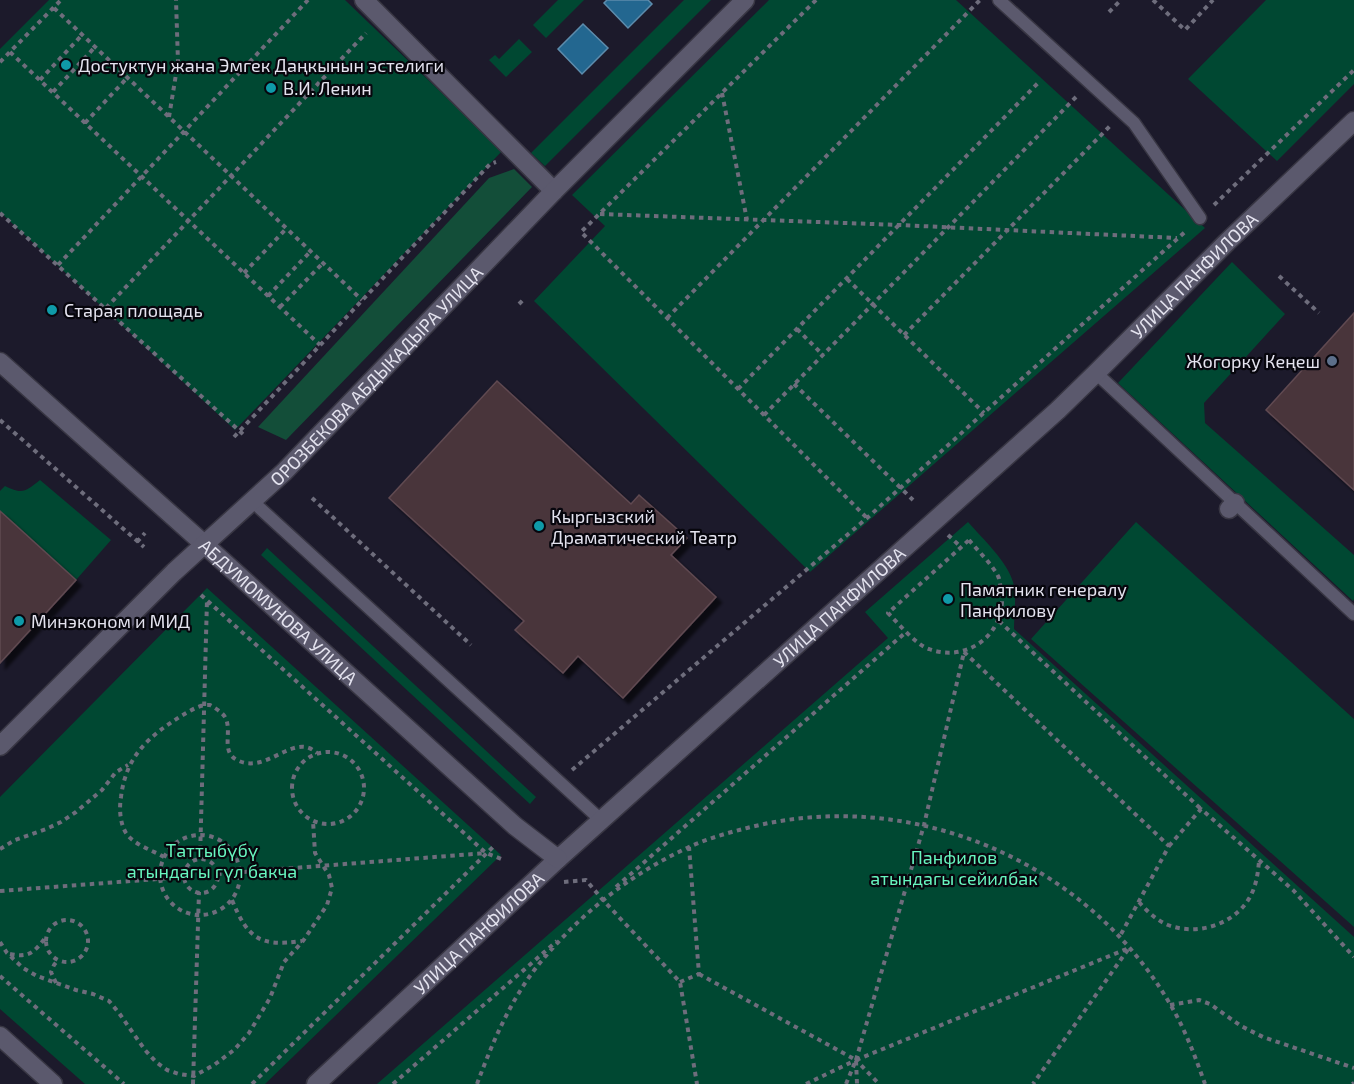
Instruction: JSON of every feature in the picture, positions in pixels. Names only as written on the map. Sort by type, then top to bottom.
[{"type":"street","points":[[364,0],[554,191]]},
{"type":"street","name":"ОРОЗБЕКОВА АБДЫКАДЫРА УЛИЦА","points":[[0,746],[204,544],[292,464],[554,191],[745,0]]},
{"type":"street","name":"УЛИЦА ПАНФИЛОВА","points":[[316,1084],[558,859],[1058,410],[1227,242],[1354,121]]},
{"type":"street","name":"АБДУМОМУНОВА УЛИЦА","points":[[0,362],[515,826],[558,859]]},
{"type":"street","points":[[0,1036],[53,1084]]},
{"type":"lane","points":[[999,0],[1134,123],[1200,218]]},
{"type":"lane","points":[[1096,373],[1232,506],[1354,614]]},
{"type":"lane","points":[[252,501],[601,820]]},
{"type":"path","points":[[0,62],[62,0]]},
{"type":"path","points":[[169,118],[178,62],[176,0]]},
{"type":"path","points":[[58,264],[308,0]]},
{"type":"path","points":[[816,0],[581,232],[867,518]]},
{"type":"path","points":[[667,318],[980,0]]},
{"type":"path","points":[[1109,12],[1121,0]]},
{"type":"path","points":[[1153,0],[1185,30],[1213,0]]},
{"type":"path","points":[[54,8],[362,300]]},
{"type":"path","points":[[106,308],[381,17]]},
{"type":"path","points":[[40,80],[82,35]]},
{"type":"path","points":[[53,92],[95,47]]},
{"type":"path","points":[[10,52],[320,345]]},
{"type":"path","points":[[570,772],[867,518],[1200,218],[1354,70]]},
{"type":"path","points":[[85,123],[127,78]]},
{"type":"path","points":[[738,389],[1039,82]]},
{"type":"path","points":[[764,415],[1090,83]]},
{"type":"path","points":[[722,93],[747,220]]},
{"type":"path","points":[[904,335],[1123,113]]},
{"type":"path","points":[[234,437],[490,164]]},
{"type":"path","points":[[0,213],[246,436]]},
{"type":"path","points":[[600,214],[1178,238]]},
{"type":"path","points":[[244,273],[286,229]]},
{"type":"path","points":[[268,296],[311,251]]},
{"type":"path","points":[[280,307],[323,263]]},
{"type":"path","points":[[1279,276],[1319,312]]},
{"type":"path","points":[[847,279],[984,413]]},
{"type":"path","points":[[519,304],[524,299]]},
{"type":"path","points":[[797,329],[823,355]]},
{"type":"path","points":[[794,384],[913,500]]},
{"type":"path","points":[[0,420],[144,547]]},
{"type":"path","points":[[312,498],[471,645]]},
{"type":"path","points":[[945,532],[961,547]]},
{"type":"path","points":[[137,542],[145,533]]},
{"type":"path","points":[[969,540],[999,577],[1003,601],[999,621],[985,640],[964,652],[944,653],[927,649],[888,613],[961,547],[969,540]]},
{"type":"path","points":[[201,595],[486,853],[504,860]]},
{"type":"path","points":[[200,859],[207,600]]},
{"type":"path","points":[[999,621],[1201,810],[1293,890],[1354,957]]},
{"type":"path","points":[[393,1084],[906,632]]},
{"type":"path","points":[[846,1084],[856,1060],[924,825],[964,652]]},
{"type":"path","points":[[964,652],[1169,846]]},
{"type":"path","points":[[0,849],[15,840],[54,825],[76,812],[102,790],[116,772],[129,764],[156,734],[189,711],[204,704],[210,705],[225,717],[228,726],[230,755],[237,760],[248,764],[258,763],[298,747],[308,748],[317,753]]},
{"type":"path","points":[[327,751],[338,753],[356,765],[362,774],[364,795],[360,806],[354,814],[334,824],[313,821],[297,807],[293,797],[294,775],[307,758],[317,753],[327,751]]},
{"type":"path","points":[[129,764],[120,804],[121,822],[125,832],[132,840],[164,857]]},
{"type":"path","points":[[1119,937],[1169,846],[1201,810]]},
{"type":"path","points":[[602,899],[644,870],[689,847],[726,833],[755,826],[804,818],[854,816],[924,825],[960,835],[1030,866],[1070,892],[1119,937],[1151,975],[1170,1005],[1194,1053],[1205,1084]]},
{"type":"path","points":[[0,942],[23,968],[30,972],[109,1001],[156,1062],[167,1070],[194,1076],[234,1050],[249,1033],[270,998],[284,962],[303,941],[327,905],[332,888],[329,875],[315,853],[313,821]]},
{"type":"path","points":[[200,835],[215,838],[228,846],[237,858],[241,872],[240,882],[232,900],[226,907],[208,915],[187,913],[177,908],[162,890],[160,879],[160,867],[171,848],[189,836],[200,835]]},
{"type":"path","points":[[252,1084],[495,845]]},
{"type":"path","points":[[689,847],[699,974]]},
{"type":"path","points":[[217,874],[486,853]]},
{"type":"path","points":[[200,859],[210,861],[217,874],[217,880],[210,890],[199,892],[189,887],[184,877],[188,865],[200,859]]},
{"type":"path","points":[[1139,902],[1152,915],[1168,925],[1186,929],[1205,928],[1223,923],[1238,912],[1250,898],[1257,880],[1259,861]]},
{"type":"path","points":[[0,891],[184,877]]},
{"type":"path","points":[[558,883],[586,880],[680,982],[697,1084]]},
{"type":"path","points":[[194,1084],[199,892]]},
{"type":"path","points":[[232,900],[244,926],[252,934],[274,943],[303,941]]},
{"type":"path","points":[[8,953],[22,956],[31,953],[46,937],[50,928],[57,922],[66,920],[76,922],[83,927],[88,945],[84,954],[77,960],[68,962],[51,955],[46,937]]},
{"type":"path","points":[[477,1084],[491,1045],[512,1004],[538,965],[568,930]]},
{"type":"path","points":[[806,1084],[856,1060],[1129,948]]},
{"type":"path","points":[[1033,1084],[1129,948]]},
{"type":"path","points":[[56,983],[51,972],[54,964],[59,960]]},
{"type":"path","points":[[680,982],[699,974]]},
{"type":"path","points":[[699,974],[856,1060],[879,1084]]},
{"type":"path","points":[[0,976],[124,1084]]},
{"type":"path","points":[[1170,1005],[1199,1000],[1210,1004],[1241,1026],[1263,1037],[1354,1068]]},
{"type":"path","points":[[856,1060],[857,1084]]},
{"type":"green space","points":[[49,0],[345,0],[502,151],[235,430],[0,212],[0,49]]},
{"type":"green space","points":[[558,0],[584,0],[546,38],[533,25]]},
{"type":"green space","points":[[684,0],[711,0],[545,166],[531,153]]},
{"type":"green space","points":[[769,0],[956,0],[1205,228],[810,572],[534,301],[605,226],[572,195]]},
{"type":"green space","points":[[1266,0],[1354,0],[1354,84],[1277,161],[1188,79]]},
{"type":"green space","points":[[519,39],[532,52],[506,77],[489,60],[495,55],[499,59]]},
{"type":"green space","points":[[514,169],[532,187],[286,440],[258,427],[489,178]]},
{"type":"green space","points":[[1232,262],[1285,314],[1204,403],[1205,423],[1354,555],[1353,601],[1118,383]]},
{"type":"green space","points":[[40,480],[111,540],[76,580],[0,511],[0,491],[5,486],[20,491]]},
{"type":"green space","name":"Панфилов атындагы сейилбак","points":[[968,522],[994,550],[1010,574],[1015,593],[1014,629],[1354,937],[1354,1084],[377,1084],[888,638],[865,612]]},
{"type":"green space","points":[[1136,522],[1354,719],[1354,927],[1031,639]]},
{"type":"green space","points":[[267,548],[536,797],[530,804],[261,555]]},
{"type":"green space","name":"Таттыбүбү атындагы гүл бакча","points":[[207,588],[501,855],[265,1084],[85,1084],[0,1009],[0,797]]},
{"type":"water","points":[[607,0],[648,0],[652,4],[628,28],[604,3]]},
{"type":"water","points":[[583,24],[608,48],[582,74],[558,49]]},
{"type":"building","name":"Жогорку Кеңеш","points":[[1354,313],[1354,490],[1266,410]]},
{"type":"building","points":[[497,381],[631,504],[639,495],[687,538],[671,555],[716,597],[623,698],[578,656],[563,673],[515,630],[524,621],[389,498]]},
{"type":"building","name":"Минэконом и МИД","points":[[0,511],[76,580],[0,663]]},
{"type":"place","name":"Достуктун жана Эмгек Даңкынын эстелиги","points":[[66,65]]},
{"type":"place","name":"В.И. Ленин","points":[[271,88]]},
{"type":"place","name":"Старая площадь","points":[[52,310]]},
{"type":"place","name":"Жогорку Кеңеш","points":[[1332,361]]},
{"type":"place","name":"Кыргызский Драматический Театр","points":[[539,526]]},
{"type":"place","name":"Памятник генералу Панфилову","points":[[948,599]]},
{"type":"place","name":"Минэконом и МИД","points":[[19,621]]}]
